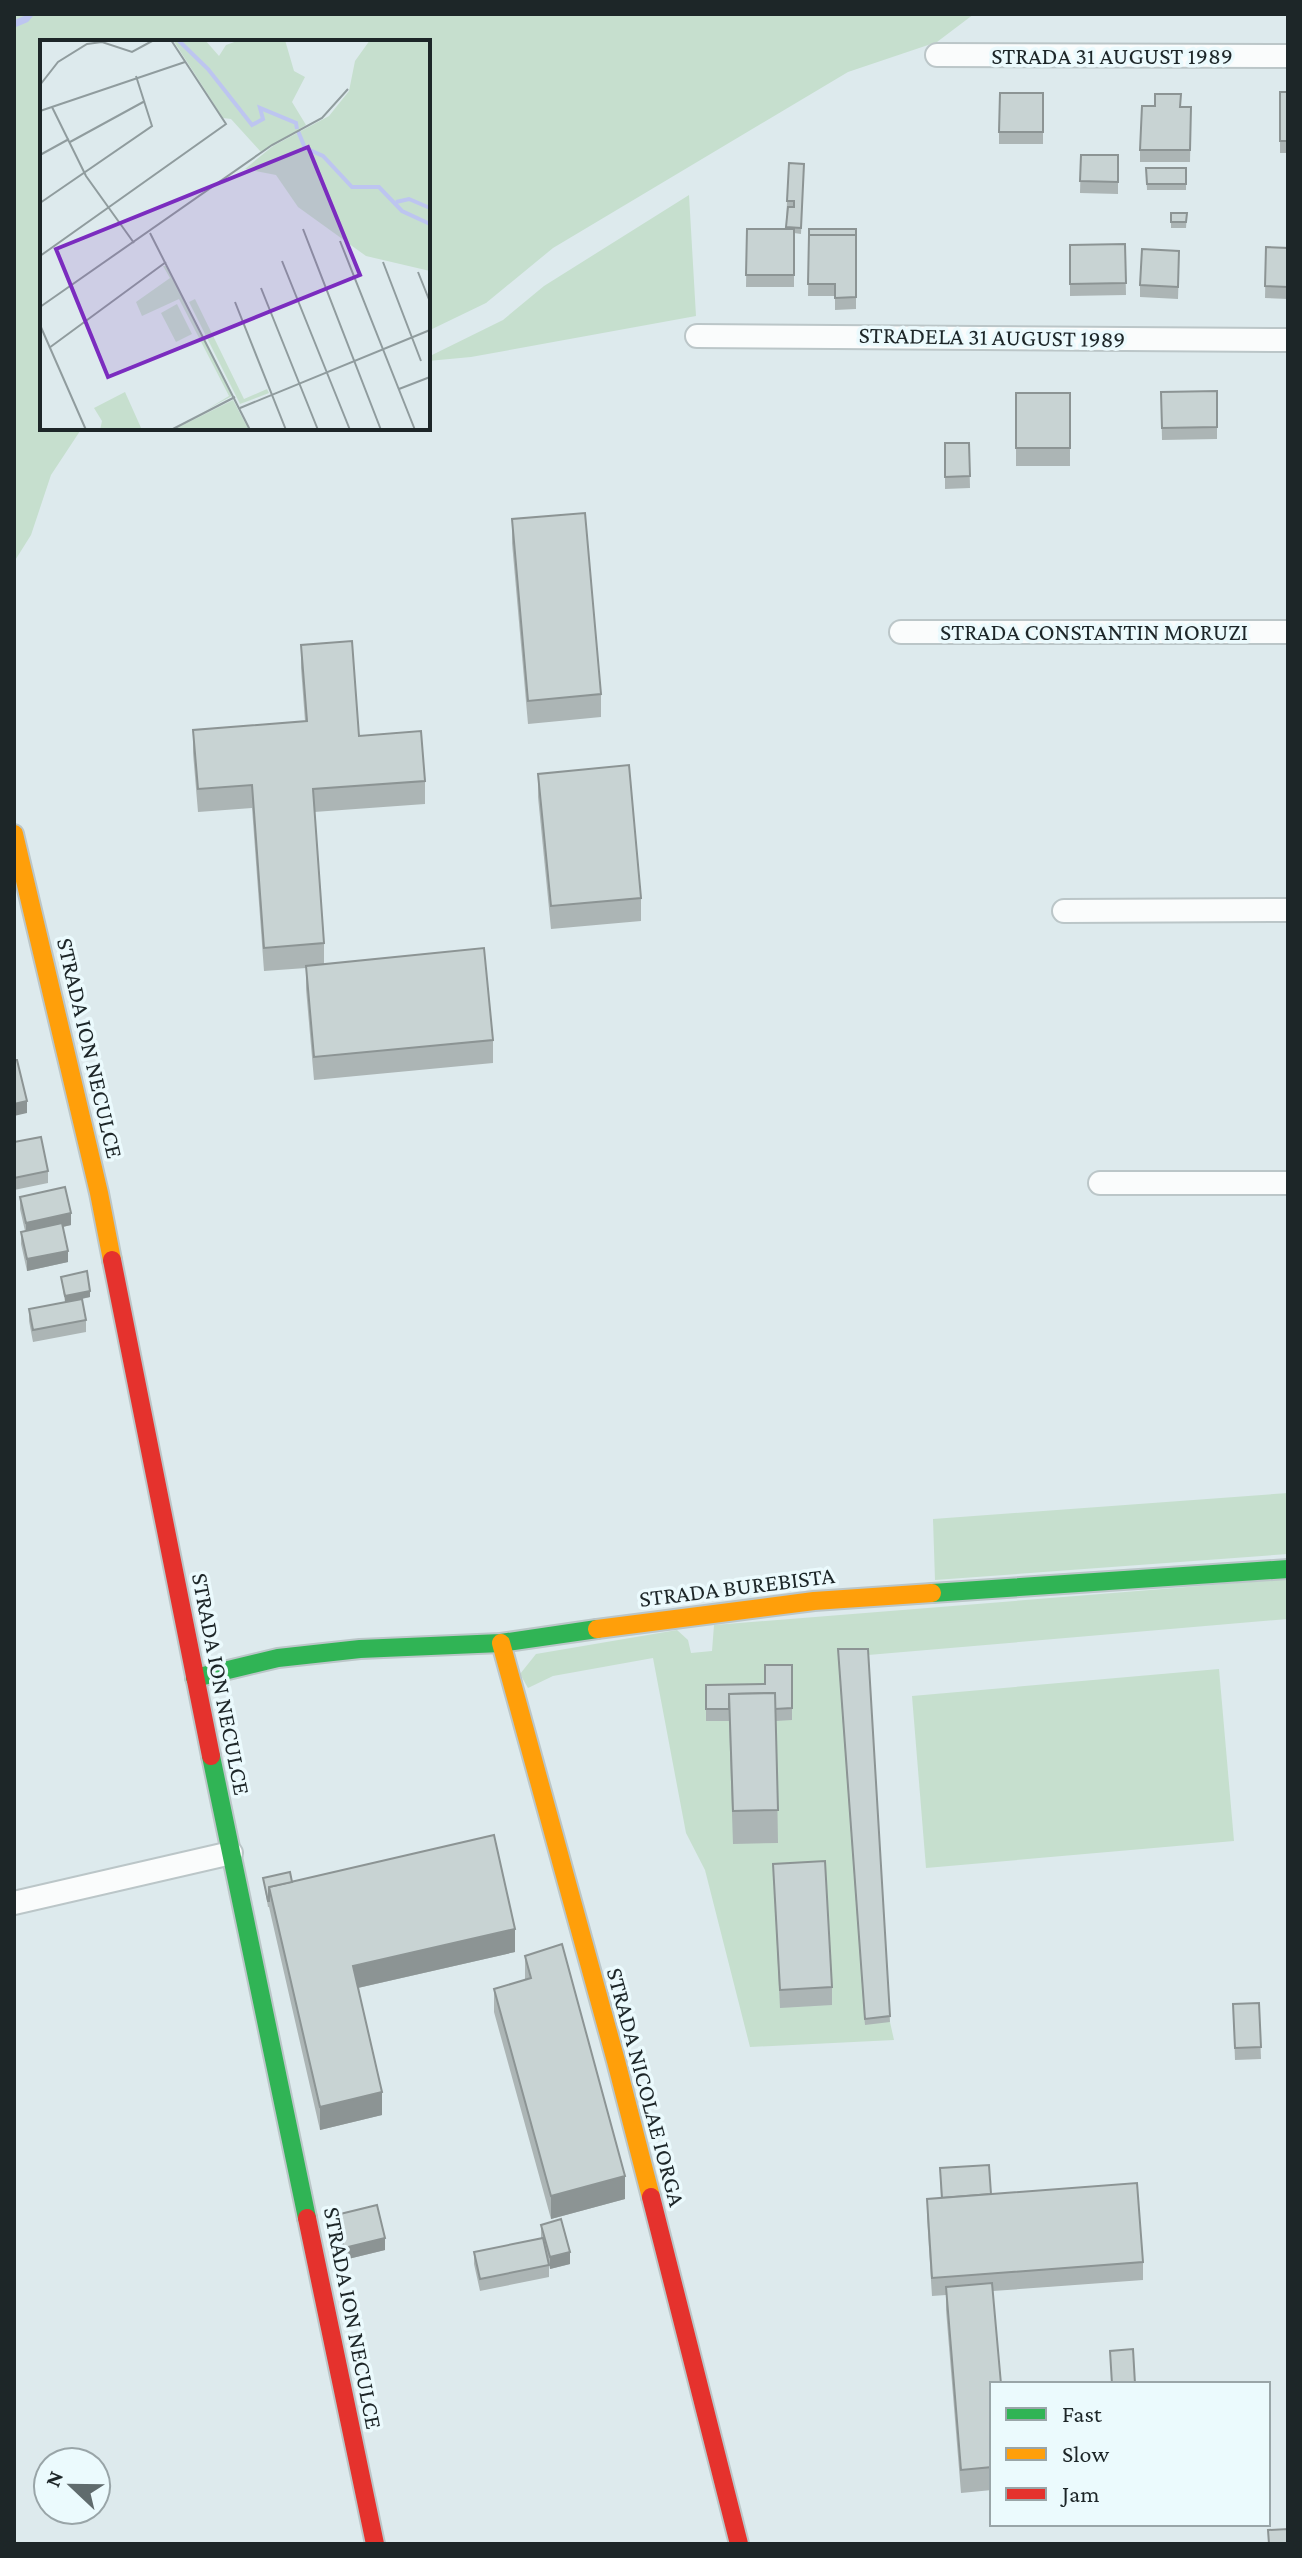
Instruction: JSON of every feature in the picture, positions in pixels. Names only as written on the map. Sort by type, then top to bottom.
[{"type":"street","name":"STRADA 31 AUGUST 1989","points":[[937,55],[1288,56]]},
{"type":"street","name":"STRADELA 31 AUGUST 1989","points":[[697,336],[1288,340]]},
{"type":"street","name":"STRADA CONSTANTIN MORUZI","points":[[901,632],[1288,632]]},
{"type":"street","name":"STRADA ION NECULCE","points":[[14,834],[99,1193],[195,1678],[375,2544]]},
{"type":"street","points":[[1064,911],[1288,910]]},
{"type":"street","points":[[1100,1183],[1288,1183]]},
{"type":"street","name":"STRADA BUREBISTA","points":[[195,1678],[278,1658],[360,1649],[501,1643],[814,1601],[1288,1569]]},
{"type":"street","name":"STRADA NICOLAE IORGA","points":[[501,1643],[616,2061],[739,2544]]},
{"type":"street","points":[[14,1903],[231,1853]]},
{"type":"green space","points":[[14,14],[974,14],[937,42],[848,72],[553,248],[486,303],[430,330],[430,40],[40,40],[40,430],[81,430],[51,475],[31,535],[14,562]]},
{"type":"green space","points":[[689,195],[696,316],[471,357],[430,361],[430,356],[503,320],[544,286]]},
{"type":"green space","points":[[1288,1493],[1288,1554],[935,1580],[933,1519]]},
{"type":"green space","points":[[1288,1579],[1288,1619],[868,1655],[890,2022],[894,2040],[750,2047],[705,1870],[686,1833],[653,1658],[553,1676],[528,1688],[520,1674],[536,1654],[677,1630],[688,1640],[691,1653],[712,1651],[714,1625]]},
{"type":"green space","points":[[1219,1669],[1234,1841],[926,1868],[912,1696]]},
{"type":"building","points":[[1280,92],[1288,92],[1288,141],[1280,141]]},
{"type":"building","points":[[1000,93],[1043,93],[1043,132],[999,132]]},
{"type":"building","points":[[1155,94],[1181,94],[1180,107],[1191,107],[1190,150],[1140,150],[1142,106],[1155,106]]},
{"type":"building","points":[[1081,155],[1118,155],[1118,182],[1080,181]]},
{"type":"building","points":[[789,163],[804,164],[801,228],[786,227],[788,207],[794,207],[794,201],[787,201]]},
{"type":"building","points":[[1146,168],[1186,168],[1186,184],[1147,184]]},
{"type":"building","points":[[1171,213],[1187,213],[1186,222],[1171,222]]},
{"type":"building","points":[[747,229],[794,229],[794,275],[746,275]]},
{"type":"building","points":[[809,229],[856,229],[856,235],[809,235]]},
{"type":"building","points":[[809,235],[856,235],[856,297],[835,298],[835,284],[808,284]]},
{"type":"building","points":[[1125,244],[1126,283],[1070,284],[1070,245]]},
{"type":"building","points":[[1266,247],[1288,248],[1288,287],[1265,286]]},
{"type":"building","points":[[1142,249],[1179,251],[1178,287],[1140,285]]},
{"type":"building","points":[[1217,391],[1217,427],[1162,428],[1161,392]]},
{"type":"building","points":[[1016,393],[1070,393],[1070,448],[1016,448]]},
{"type":"building","points":[[945,443],[969,443],[970,476],[945,477]]},
{"type":"building","points":[[585,513],[601,694],[528,701],[512,519]]},
{"type":"building","points":[[352,641],[359,736],[421,731],[425,781],[313,789],[324,943],[264,948],[252,785],[198,789],[193,730],[307,721],[301,645]]},
{"type":"building","points":[[629,765],[641,898],[551,906],[538,774]]},
{"type":"building","points":[[484,948],[493,1040],[314,1057],[306,966]]},
{"type":"building","points":[[14,1060],[17,1060],[27,1101],[14,1104]]},
{"type":"building","points":[[41,1137],[48,1171],[14,1178],[14,1142]]},
{"type":"building","points":[[65,1187],[71,1213],[26,1223],[20,1197]]},
{"type":"building","points":[[62,1223],[68,1251],[27,1259],[21,1232]]},
{"type":"building","points":[[87,1271],[90,1291],[65,1296],[61,1277]]},
{"type":"building","points":[[82,1299],[86,1320],[33,1330],[29,1309]]},
{"type":"building","points":[[838,1649],[868,1649],[890,2016],[865,2019]]},
{"type":"building","points":[[765,1665],[792,1665],[792,1708],[775,1709],[775,1693],[729,1694],[729,1709],[706,1709],[706,1685],[765,1684]]},
{"type":"building","points":[[775,1693],[778,1810],[733,1811],[729,1694]]},
{"type":"building","points":[[494,1835],[515,1929],[353,1966],[382,2092],[320,2107],[269,1887]]},
{"type":"building","points":[[825,1861],[832,1987],[780,1990],[773,1864]]},
{"type":"building","points":[[290,1872],[292,1882],[269,1887],[268,1901],[263,1878]]},
{"type":"building","points":[[562,1944],[625,2176],[551,2196],[494,1989],[531,1978],[525,1956]]},
{"type":"building","points":[[1259,2003],[1261,2047],[1235,2048],[1233,2004]]},
{"type":"building","points":[[989,2165],[991,2194],[942,2198],[940,2168]]},
{"type":"building","points":[[1137,2183],[1143,2262],[932,2278],[927,2199]]},
{"type":"building","points":[[377,2205],[385,2238],[344,2248],[336,2215]]},
{"type":"building","points":[[561,2219],[570,2252],[550,2257],[541,2225]]},
{"type":"building","points":[[543,2238],[549,2265],[480,2279],[474,2252]]},
{"type":"building","points":[[992,2283],[1001,2382],[990,2382],[990,2467],[961,2470],[946,2287]]},
{"type":"building","points":[[1133,2349],[1135,2382],[1112,2382],[1110,2351]]},
{"type":"building","points":[[1288,2529],[1288,2544],[1269,2544],[1268,2530]]},
{"type":"waterway","points":[[14,24],[30,14]]},
{"type":"traffic: fast","points":[[932,1593],[1288,1569]]},
{"type":"traffic: fast","points":[[195,1678],[278,1658],[360,1649],[501,1643],[597,1629]]},
{"type":"traffic: fast","points":[[211,1756],[307,2218]]},
{"type":"traffic: slow","points":[[14,834],[112,1260]]},
{"type":"traffic: slow","points":[[597,1629],[814,1601],[932,1593]]},
{"type":"traffic: slow","points":[[501,1643],[651,2197]]},
{"type":"traffic: jam","points":[[112,1260],[211,1756]]},
{"type":"traffic: jam","points":[[651,2197],[739,2544]]},
{"type":"traffic: jam","points":[[307,2218],[375,2544]]}]
